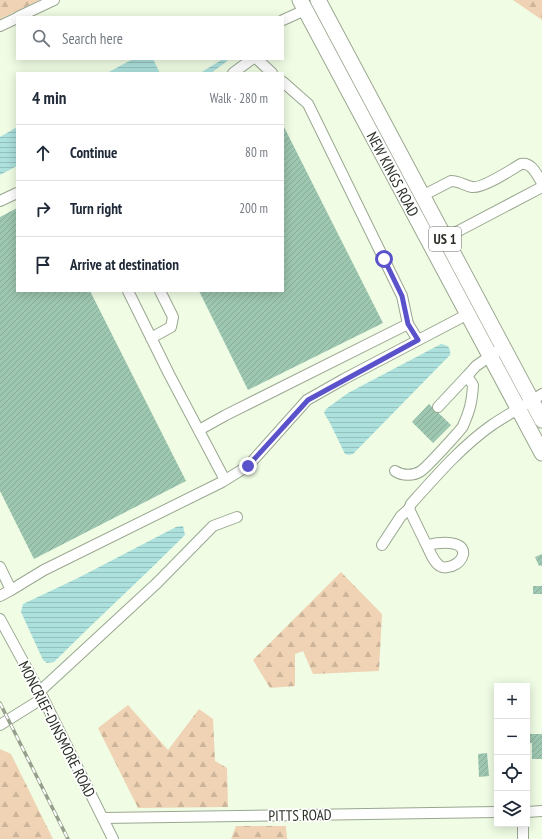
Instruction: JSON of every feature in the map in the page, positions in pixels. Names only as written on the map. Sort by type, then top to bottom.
[{"type":"highway","name":"NEW KINGS ROAD","points":[[318,0],[503,347],[537,398],[542,420]]},
{"type":"highway","name":"NEW KINGS ROAD","points":[[302,5],[542,453]]},
{"type":"highway","points":[[302,5],[316,12],[331,25]]},
{"type":"street","points":[[20,16],[54,0]]},
{"type":"street","points":[[284,19],[302,5]]},
{"type":"street","points":[[0,26],[16,18]]},
{"type":"street","points":[[234,72],[251,60]]},
{"type":"street","points":[[258,60],[271,72]]},
{"type":"street","points":[[284,83],[308,104],[402,296],[408,324],[418,340]]},
{"type":"street","points":[[422,196],[451,181],[456,181],[472,187],[482,186],[521,164],[530,166],[542,183]]},
{"type":"street","points":[[445,238],[542,187]]},
{"type":"street","points":[[0,202],[16,194]]},
{"type":"street","points":[[128,292],[225,480]]},
{"type":"street","points":[[151,338],[171,327],[174,317],[161,292]]},
{"type":"street","points":[[0,596],[44,570],[225,480],[248,466],[308,400],[468,314]]},
{"type":"street","points":[[199,430],[408,324]]},
{"type":"street","points":[[438,407],[476,366],[503,347]]},
{"type":"street","points":[[395,471],[400,474],[407,475],[421,471],[462,427],[472,405],[473,385],[466,376]]},
{"type":"street","points":[[382,545],[422,491],[472,442],[493,424],[537,398]]},
{"type":"street","points":[[409,509],[427,545]]},
{"type":"street","points":[[0,725],[41,695],[157,583],[213,526],[237,517]]},
{"type":"street","points":[[0,567],[11,590]]},
{"type":"street","name":"MONCRIEF-DINSMORE ROAD","points":[[0,619],[41,695],[113,839]]},
{"type":"street","name":"PITTS ROAD","points":[[103,818],[494,812]]},
{"type":"street","points":[[530,812],[542,812]]},
{"type":"street","points":[[523,827],[523,839]]},
{"type":"green space","points":[[0,0],[40,0],[0,19]]},
{"type":"green space","points":[[513,0],[542,0],[542,20]]},
{"type":"green space","points":[[341,572],[382,614],[379,671],[313,674],[303,651],[295,654],[295,686],[270,688],[253,660]]},
{"type":"green space","points":[[128,705],[168,750],[199,709],[213,719],[215,761],[227,768],[228,807],[138,808],[98,728]]},
{"type":"green space","points":[[0,749],[11,754],[53,839],[0,839]]},
{"type":"green space","points":[[236,826],[286,826],[287,839],[231,839]]},
{"type":"water","points":[[131,60],[154,60],[160,72],[109,72]]},
{"type":"water","points":[[221,60],[229,60],[212,72],[202,72]]},
{"type":"water","points":[[16,128],[16,167],[0,175],[0,137]]},
{"type":"water","points":[[441,344],[448,347],[450,350],[450,355],[353,454],[345,454],[324,413],[326,409],[348,393]]},
{"type":"water","points":[[183,526],[185,535],[54,662],[47,663],[43,660],[21,612],[23,604],[78,578],[176,527]]},
{"type":"building","points":[[284,127],[383,323],[248,390],[199,292],[284,292]]},
{"type":"building","points":[[16,209],[16,292],[91,292],[186,481],[34,559],[0,491],[0,217]]},
{"type":"building","points":[[429,404],[451,425],[433,443],[412,422]]},
{"type":"building","points":[[542,554],[542,567],[541,565],[539,566],[535,557]]},
{"type":"building","points":[[533,586],[542,586],[542,594],[533,594]]},
{"type":"building","points":[[530,734],[542,734],[542,759],[532,759],[532,743],[530,743]]},
{"type":"building","points":[[487,753],[489,776],[479,777],[478,754]]},
{"type":"railway","points":[[0,703],[68,839]]},
{"type":"route","points":[[248,466],[308,400],[418,340],[408,324],[402,296],[384,259]]}]
